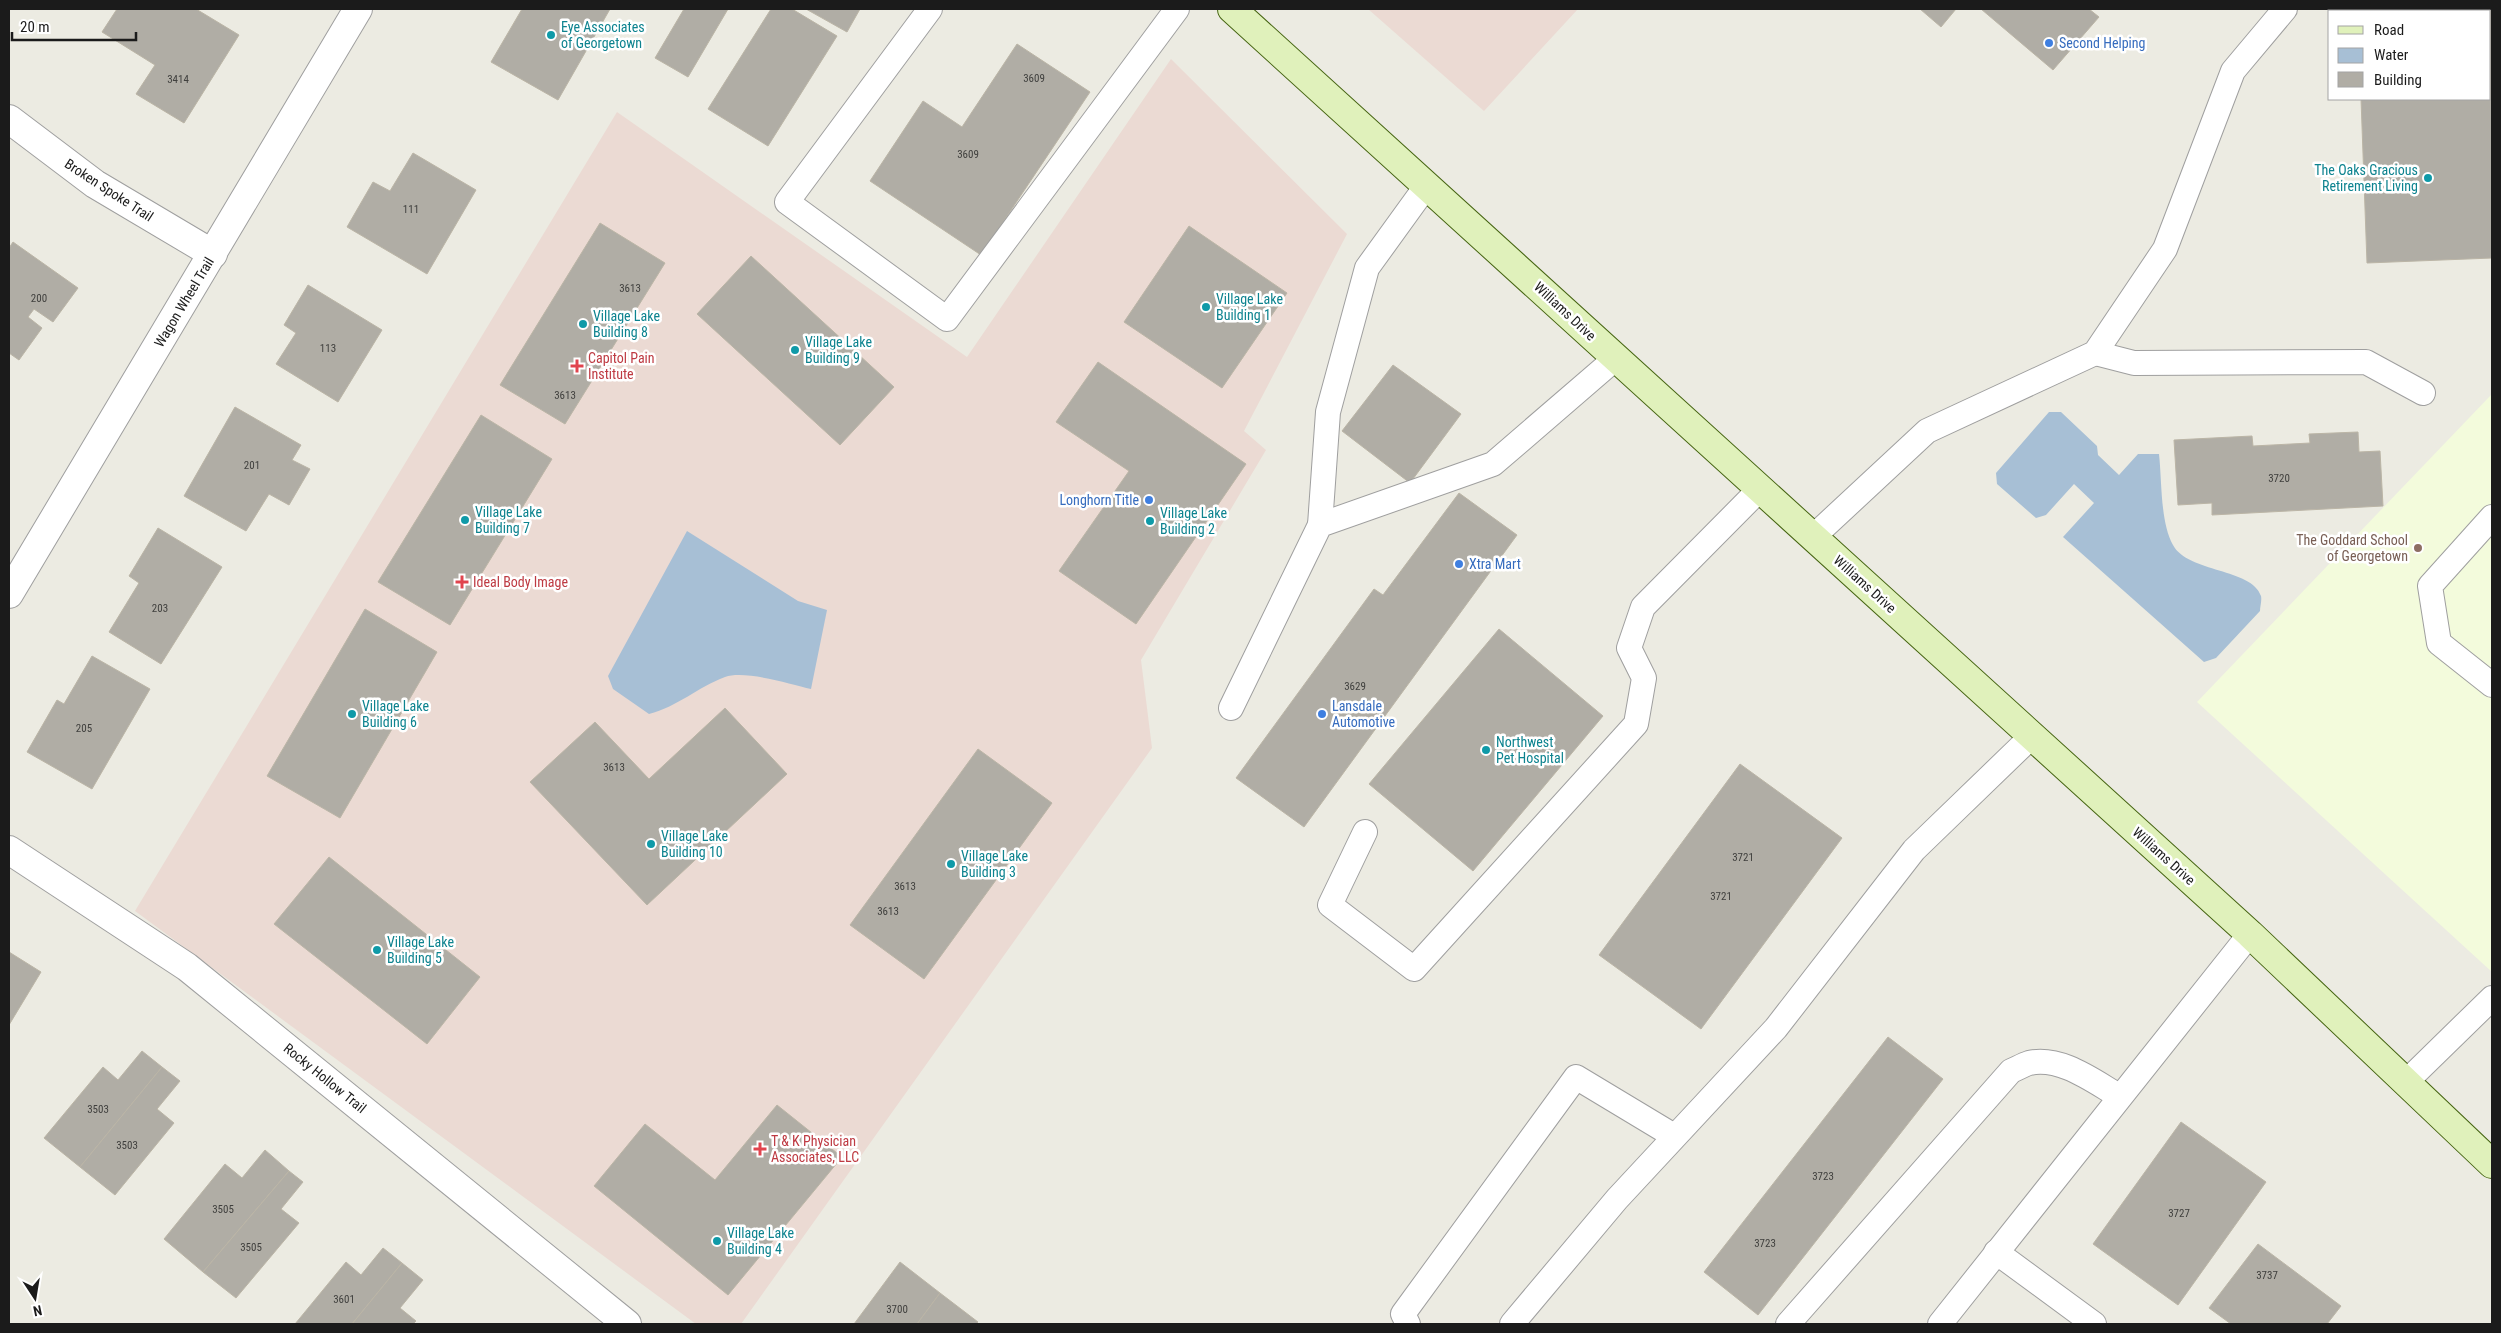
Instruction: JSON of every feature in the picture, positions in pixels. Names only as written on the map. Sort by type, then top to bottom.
[{"type":"main road","name":"Williams Drive","points":[[1232,9],[2250,934],[2492,1164]]},
{"type":"street","name":"Wagon Wheel Trail","points":[[9,594],[358,9]]},
{"type":"street","name":"Broken Spoke Trail","points":[[9,119],[95,184],[213,254]]},
{"type":"street","name":"Rocky Hollow Trail","points":[[9,850],[187,967],[627,1324]]},
{"type":"lane","points":[[930,9],[787,202],[946,319],[1178,9]]},
{"type":"lane","points":[[1813,537],[1927,431],[2095,352],[2164,249],[2234,71],[2284,9]]},
{"type":"lane","points":[[1231,708],[1320,525],[1328,412],[1367,268],[1427,185]]},
{"type":"lane","points":[[2095,352],[2134,363],[2366,362],[2423,392]]},
{"type":"lane","points":[[1320,525],[1493,464],[1616,358]]},
{"type":"lane","points":[[1364,832],[1330,905],[1414,968],[1636,724],[1644,678],[1629,648],[1643,607],[1760,489]]},
{"type":"lane","points":[[2492,516],[2430,586],[2439,643],[2492,685]]},
{"type":"lane","points":[[1512,1324],[1617,1199],[1776,1028],[1914,850],[2032,736]]},
{"type":"lane","points":[[1940,1324],[2119,1096],[2250,934]]},
{"type":"lane","points":[[2406,1082],[2492,998]]},
{"type":"lane","points":[[1788,1324],[2011,1071],[2029,1063],[2060,1066],[2074,1070],[2119,1096]]},
{"type":"lane","points":[[1408,1324],[1403,1314],[1576,1077],[1674,1136]]},
{"type":"lane","points":[[1996,1252],[2094,1324]]},
{"type":"shaded area","points":[[1368,9],[1578,9],[1484,111]]},
{"type":"shaded area","points":[[1171,59],[1347,234],[1244,431],[1266,450],[1141,660],[1152,748],[741,1324],[696,1324],[135,911],[617,112],[967,357]]},
{"type":"shaded area","name":"The Goddard School of Georgetown","points":[[2492,394],[2492,972],[2197,702]]},
{"type":"water","points":[[2049,412],[2061,412],[2097,446],[2098,455],[2119,475],[2138,454],[2159,454],[2162,501],[2166,525],[2173,545],[2181,554],[2192,561],[2246,580],[2255,587],[2261,596],[2260,611],[2216,658],[2204,662],[2063,537],[2094,503],[2074,484],[2046,515],[2036,518],[1997,484],[1996,473]]},
{"type":"water","points":[[687,531],[798,601],[827,610],[811,689],[755,676],[734,675],[715,681],[669,707],[649,714],[613,689],[608,676]]},
{"type":"building","points":[[117,9],[196,9],[239,35],[184,123],[136,94],[155,65],[102,32]]},
{"type":"building","name":"Eye Associates of Georgetown","points":[[522,9],[610,9],[558,100],[491,62]]},
{"type":"building","points":[[684,9],[728,9],[688,77],[655,58]]},
{"type":"building","points":[[771,9],[792,9],[837,36],[768,146],[708,109]]},
{"type":"building","points":[[806,9],[860,9],[847,32]]},
{"type":"building","points":[[1920,9],[1956,9],[1941,27]]},
{"type":"building","name":"Second Helping","points":[[1981,9],[2089,9],[2099,17],[2053,70]]},
{"type":"building","name":"The Oaks Gracious Retirement Living","points":[[2492,9],[2492,258],[2367,263],[2361,100],[2491,100],[2491,10],[2357,10]]},
{"type":"building","points":[[1017,44],[1090,92],[981,255],[870,181],[923,101],[962,127]]},
{"type":"building","points":[[413,153],[476,190],[427,274],[347,227],[373,182],[390,191]]},
{"type":"building","name":"Village Lake Building 8","points":[[600,223],[665,263],[565,424],[500,385]]},
{"type":"building","name":"Village Lake Building 1","points":[[1189,226],[1287,293],[1222,388],[1124,322]]},
{"type":"building","points":[[13,242],[78,288],[53,322],[34,309],[28,317],[42,328],[19,360],[9,353],[9,248]]},
{"type":"building","name":"Village Lake Building 9","points":[[751,256],[894,387],[840,445],[697,314]]},
{"type":"building","points":[[308,285],[382,330],[338,402],[276,364],[296,333],[284,325]]},
{"type":"building","name":"Village Lake Building 2","points":[[1098,362],[1246,464],[1136,624],[1059,571],[1129,471],[1056,422]]},
{"type":"building","points":[[1393,365],[1461,414],[1410,483],[1342,431]]},
{"type":"building","points":[[235,407],[301,445],[292,460],[310,469],[289,505],[269,494],[246,531],[184,496]]},
{"type":"building","name":"Village Lake Building 7","points":[[481,415],[552,459],[450,625],[378,582]]},
{"type":"building","points":[[2358,432],[2359,452],[2380,451],[2383,506],[2212,515],[2212,503],[2178,505],[2174,440],[2252,436],[2253,446],[2310,443],[2309,434]]},
{"type":"building","points":[[1459,493],[1517,535],[1304,827],[1236,778],[1374,589],[1383,595]]},
{"type":"building","points":[[158,528],[222,567],[161,664],[109,632],[139,583],[129,576]]},
{"type":"building","name":"Village Lake Building 6","points":[[365,609],[437,652],[340,818],[267,776]]},
{"type":"building","name":"Northwest Pet Hospital","points":[[1499,629],[1603,716],[1473,871],[1369,784]]},
{"type":"building","points":[[92,656],[150,689],[92,789],[27,752],[57,700],[64,704]]},
{"type":"building","name":"Village Lake Building 10","points":[[725,708],[787,774],[647,905],[530,782],[595,722],[649,779]]},
{"type":"building","name":"Village Lake Building 3","points":[[978,749],[1052,803],[924,979],[850,925]]},
{"type":"building","points":[[1740,764],[1842,838],[1701,1029],[1599,955]]},
{"type":"building","name":"Village Lake Building 5","points":[[329,857],[480,977],[427,1044],[274,924]]},
{"type":"building","points":[[9,952],[41,972],[9,1025]]},
{"type":"building","points":[[1888,1037],[1943,1079],[1758,1315],[1704,1272]]},
{"type":"building","points":[[142,1051],[162,1067],[80,1167],[44,1138],[103,1067],[118,1080]]},
{"type":"building","points":[[162,1067],[180,1081],[157,1109],[174,1123],[115,1195],[80,1167]]},
{"type":"building","name":"Village Lake Building 4","points":[[777,1105],[842,1157],[728,1295],[594,1186],[645,1124],[715,1180]]},
{"type":"building","points":[[2181,1122],[2266,1182],[2178,1305],[2093,1244]]},
{"type":"building","points":[[265,1150],[289,1171],[203,1272],[164,1239],[225,1164],[242,1178]]},
{"type":"building","points":[[289,1171],[303,1182],[281,1209],[299,1223],[236,1298],[203,1272]]},
{"type":"building","points":[[2258,1244],[2341,1306],[2327,1324],[2231,1324],[2209,1308]]},
{"type":"building","points":[[383,1248],[402,1263],[352,1324],[295,1324],[346,1262],[361,1275]]},
{"type":"building","points":[[900,1262],[940,1293],[917,1324],[854,1324]]},
{"type":"building","points":[[402,1263],[423,1280],[400,1308],[416,1321],[413,1324],[352,1324]]},
{"type":"building","points":[[940,1293],[978,1322],[976,1324],[917,1324]]},
{"type":"place","name":"Eye Associates of Georgetown","points":[[551,35]]},
{"type":"place","name":"Second Helping","points":[[2049,43]]},
{"type":"place","name":"The Oaks Gracious Retirement Living","points":[[2428,178]]},
{"type":"place","name":"Village Lake Building 1","points":[[1206,307]]},
{"type":"place","name":"Village Lake Building 8","points":[[583,324]]},
{"type":"place","name":"Village Lake Building 9","points":[[795,350]]},
{"type":"place","name":"Capitol Pain Institute","points":[[577,366]]},
{"type":"place","name":"Longhorn Title","points":[[1149,500]]},
{"type":"place","name":"Village Lake Building 7","points":[[465,520]]},
{"type":"place","name":"Village Lake Building 2","points":[[1150,521]]},
{"type":"place","name":"The Goddard School of Georgetown","points":[[2418,548]]},
{"type":"place","name":"Xtra Mart","points":[[1459,564]]},
{"type":"place","name":"Ideal Body Image","points":[[462,582]]},
{"type":"place","name":"Village Lake Building 6","points":[[352,714]]},
{"type":"place","name":"Lansdale Automotive","points":[[1322,714]]},
{"type":"place","name":"Northwest Pet Hospital","points":[[1486,750]]},
{"type":"place","name":"Village Lake Building 10","points":[[651,844]]},
{"type":"place","name":"Village Lake Building 3","points":[[951,864]]},
{"type":"place","name":"Village Lake Building 5","points":[[377,950]]},
{"type":"place","name":"T & K Physician Associates, LLC","points":[[760,1149]]},
{"type":"place","name":"Village Lake Building 4","points":[[717,1241]]}]
